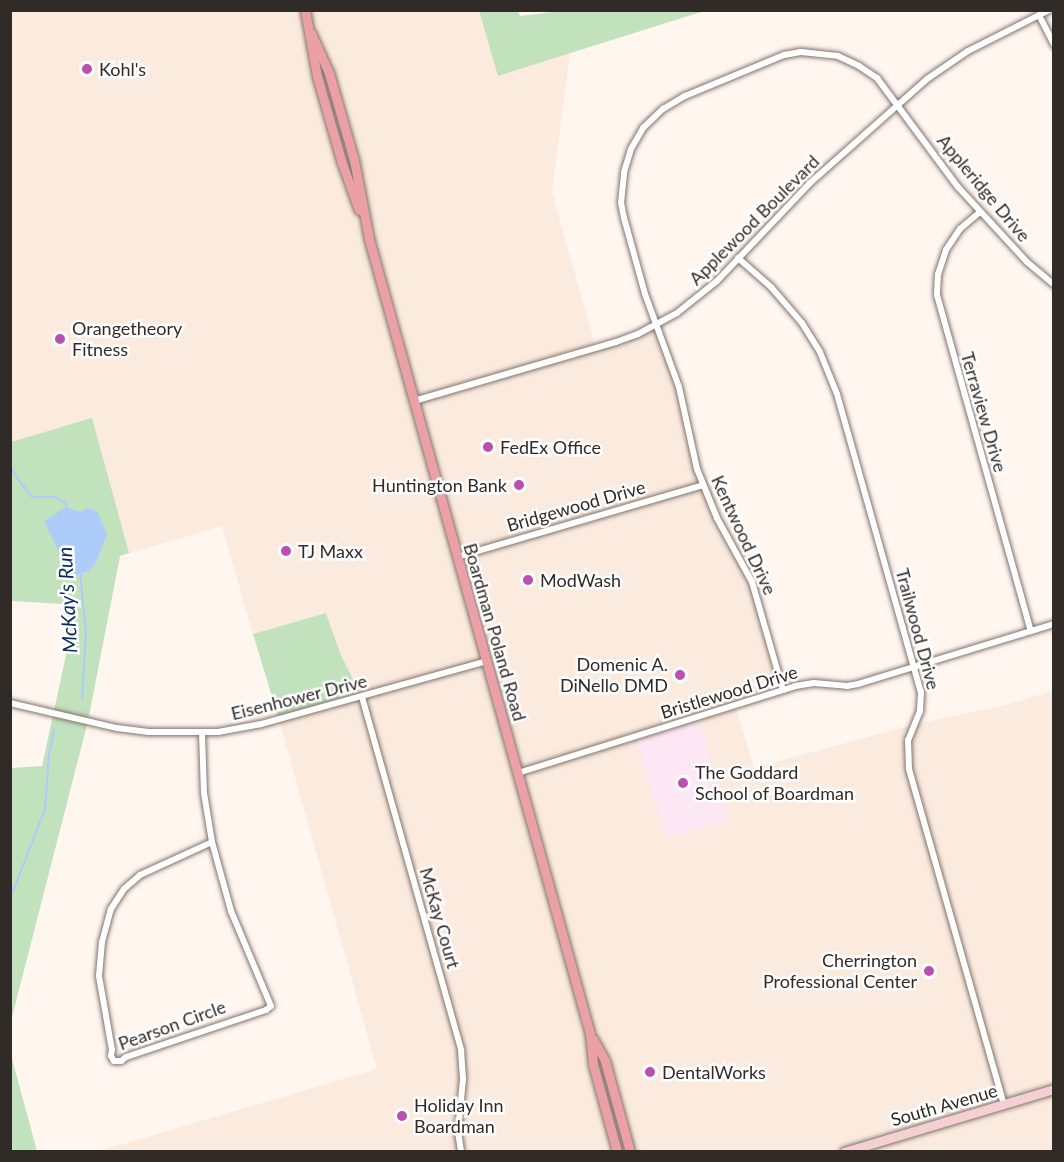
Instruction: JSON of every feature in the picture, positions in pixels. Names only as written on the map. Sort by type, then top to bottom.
[{"type":"main road","name":"Boardman Poland Road","points":[[305,10],[311,33],[329,73],[354,160],[369,239],[590,1034],[593,1064],[617,1152]]},
{"type":"main road","name":"Boardman Poland Road","points":[[590,1034],[605,1061],[630,1152]]},
{"type":"main road","name":"South Avenue","points":[[844,1152],[1053,1089]]},
{"type":"street","name":"Applewood Boulevard","points":[[414,401],[616,342],[657,324],[699,297],[790,202],[951,60],[1049,10]]},
{"type":"street","points":[[1039,15],[1053,45]]},
{"type":"street","name":"Appleridge Drive","points":[[657,324],[638,270],[621,203],[627,161],[637,137],[652,118],[685,96],[784,55],[801,52],[838,56],[877,78],[945,171],[1027,262],[1053,285]]},
{"type":"street","name":"Terraview Drive","points":[[980,212],[960,229],[946,250],[938,274],[937,295],[1030,631]]},
{"type":"street","name":"Trailwood Drive","points":[[738,258],[792,310],[811,337],[827,367],[914,666],[921,704],[909,740],[907,761],[1004,1105]]},
{"type":"street","name":"Kentwood Drive","points":[[657,324],[680,391],[693,454],[703,485],[717,518],[752,582],[783,690]]},
{"type":"street","name":"Bridgewood Drive","points":[[457,556],[703,485]]},
{"type":"street","name":"Bristlewood Drive","points":[[518,773],[783,690],[814,683],[853,685],[1053,624]]},
{"type":"street","name":"Eisenhower Drive","points":[[10,703],[117,728],[149,732],[202,733],[261,724],[486,661]]},
{"type":"street","name":"McKay Court","points":[[362,697],[461,1050],[463,1079],[458,1132],[461,1152]]},
{"type":"street","name":"Pearson Circle","points":[[202,733],[204,793],[212,842],[231,911],[271,1006],[266,1010],[256,1011],[126,1057],[121,1061],[114,1061],[111,1056],[112,1050],[99,976],[102,942],[111,909],[124,889],[140,875],[212,842]]},
{"type":"shaded area","points":[[10,11],[479,11],[498,76],[570,53],[552,192],[596,348],[657,324],[669,356],[693,454],[708,498],[747,571],[783,690],[735,705],[754,768],[916,724],[1010,704],[1053,691],[1053,1151],[100,1151],[377,1069],[279,720],[362,696],[340,653],[326,613],[253,634],[222,526],[126,554],[92,436],[11,455]]},
{"type":"shaded area","name":"The Goddard School of Boardman","points":[[698,716],[730,819],[666,839],[635,735]]},
{"type":"green space","points":[[569,10],[704,11],[498,76],[479,11],[518,11],[520,16]]},
{"type":"green space","points":[[92,418],[129,553],[120,556],[88,721],[11,1021],[11,768],[42,766],[66,655],[63,604],[11,601],[11,442]]},
{"type":"green space","points":[[326,613],[340,653],[362,697],[279,720],[253,634]]},
{"type":"green space","points":[[11,1055],[37,1151],[11,1151]]},
{"type":"water","points":[[66,507],[81,512],[87,508],[97,511],[107,534],[96,563],[89,571],[76,575],[68,570],[44,521]]},
{"type":"waterway","name":"McKay's Run","points":[[10,465],[16,477],[32,497],[55,497],[65,503],[69,511]]},
{"type":"waterway","name":"McKay's Run","points":[[80,571],[86,634],[82,699]]},
{"type":"waterway","name":"McKay's Run","points":[[10,899],[45,809],[49,754],[54,730]]},
{"type":"place","name":"Kohl's","points":[[87,69]]},
{"type":"place","name":"Orangetheory Fitness","points":[[60,339]]},
{"type":"place","name":"FedEx Office","points":[[488,447]]},
{"type":"place","name":"Huntington Bank","points":[[519,485]]},
{"type":"place","name":"TJ Maxx","points":[[286,551]]},
{"type":"place","name":"ModWash","points":[[528,580]]},
{"type":"place","name":"Domenic A. DiNello DMD","points":[[680,675]]},
{"type":"place","name":"The Goddard School of Boardman","points":[[683,783]]},
{"type":"place","name":"Cherrington Professional Center","points":[[929,971]]},
{"type":"place","name":"DentalWorks","points":[[650,1072]]},
{"type":"place","name":"Holiday Inn Boardman","points":[[402,1116]]}]
